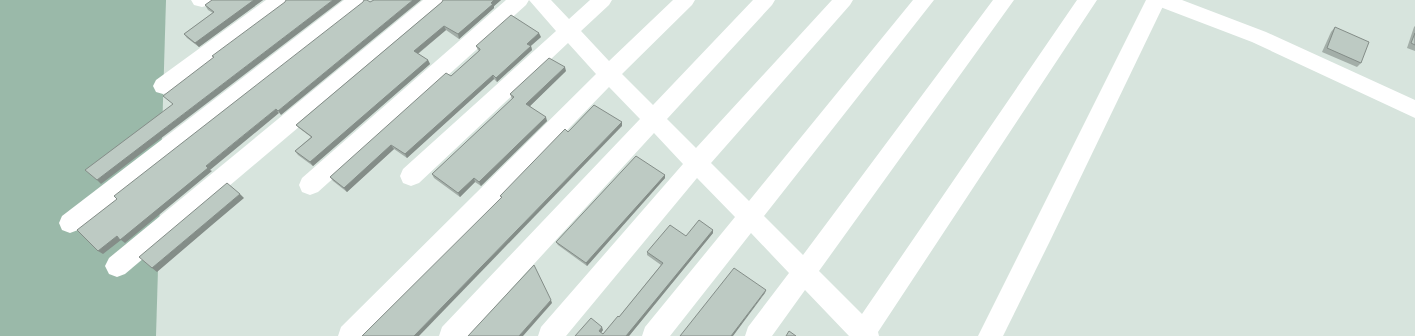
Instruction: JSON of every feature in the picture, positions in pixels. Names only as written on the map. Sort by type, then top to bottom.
[{"type":"street","points":[[163,86],[280,0]]},
{"type":"street","points":[[70,223],[357,0]]},
{"type":"street","points":[[117,266],[436,0]]},
{"type":"street","points":[[310,185],[519,0]]},
{"type":"street","points":[[539,0],[609,74],[864,335],[1087,0]]},
{"type":"street","points":[[411,176],[602,0]]},
{"type":"street","points":[[350,336],[609,74],[685,0]]},
{"type":"street","points":[[451,336],[765,0]]},
{"type":"street","points":[[550,336],[696,163],[843,0]]},
{"type":"street","points":[[654,336],[924,0]]},
{"type":"street","points":[[757,336],[803,271],[1004,0]]},
{"type":"street","points":[[990,336],[1041,236],[1156,0]]},
{"type":"street","points":[[1162,0],[1259,37],[1415,109]]},
{"type":"green space","points":[[0,0],[166,0],[156,336],[0,336]]},
{"type":"building","points":[[212,0],[254,0],[195,43],[184,34],[214,12],[205,5]]},
{"type":"building","points":[[286,0],[333,0],[97,180],[85,170],[173,104],[163,96],[214,57],[212,56]]},
{"type":"building","points":[[364,0],[370,2],[374,0],[413,0],[278,111],[276,109],[234,143],[206,166],[208,168],[120,240],[117,236],[98,251],[77,230],[117,199],[114,196]]},
{"type":"building","points":[[443,0],[494,0],[491,3],[493,4],[458,34],[444,26],[414,51],[428,60],[310,162],[295,151],[312,137],[296,125]]},
{"type":"building","points":[[511,15],[539,33],[527,44],[531,46],[496,78],[493,75],[405,154],[391,145],[344,188],[330,177],[446,73],[451,76],[480,50],[476,46]]},
{"type":"building","points":[[1335,27],[1369,42],[1361,63],[1327,48]]},
{"type":"building","points":[[1415,33],[1415,45],[1411,43]]},
{"type":"building","points":[[549,58],[565,67],[526,104],[546,117],[479,182],[474,178],[458,193],[432,174],[514,97],[510,94]]},
{"type":"building","points":[[594,105],[622,122],[414,336],[362,336],[502,197],[500,196],[565,129],[568,132]]},
{"type":"building","points":[[636,156],[665,175],[586,263],[556,242]]},
{"type":"building","points":[[227,183],[240,194],[152,268],[139,257]]},
{"type":"building","points":[[699,220],[713,230],[626,336],[575,336],[591,318],[602,327],[599,331],[603,334],[618,316],[619,317],[663,263],[647,252],[670,225],[686,236]]},
{"type":"building","points":[[534,265],[551,300],[519,336],[468,336]]},
{"type":"building","points":[[734,268],[766,290],[731,336],[680,336]]},
{"type":"building","points":[[789,331],[796,336],[786,336]]}]
